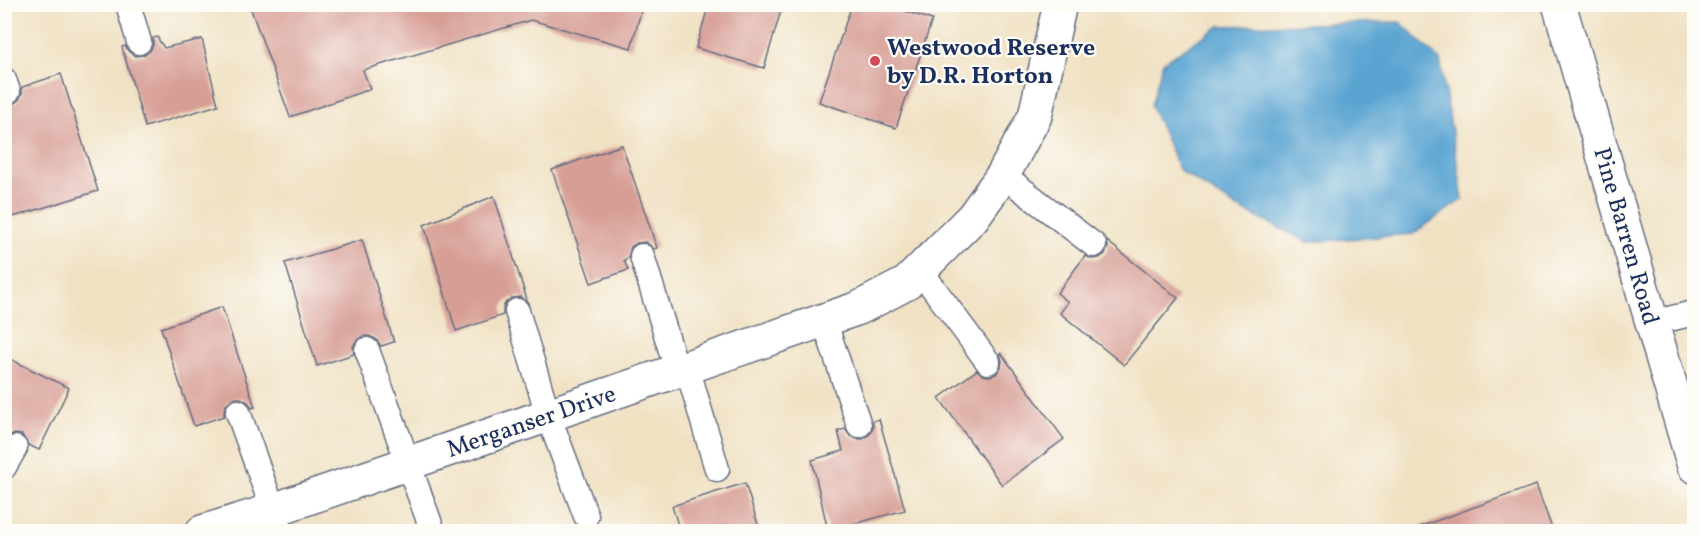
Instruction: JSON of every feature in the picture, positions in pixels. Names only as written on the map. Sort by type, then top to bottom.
[{"type":"street","name":"Merganser Drive","points":[[202,531],[277,520],[409,463],[859,308],[907,283],[973,218],[1003,175],[1035,116],[1060,4]]},
{"type":"street","name":"Pine Barren Road","points":[[1559,4],[1695,466]]},
{"type":"lane","points":[[128,4],[139,42]]},
{"type":"lane","points":[[1003,175],[1094,245]]},
{"type":"lane","points":[[642,256],[717,469]]},
{"type":"lane","points":[[920,270],[988,362]]},
{"type":"lane","points":[[517,311],[548,415],[586,516]]},
{"type":"lane","points":[[1652,323],[1695,312]]},
{"type":"lane","points":[[824,320],[859,425]]},
{"type":"lane","points":[[367,350],[433,531]]},
{"type":"lane","points":[[238,412],[277,520]]},
{"type":"water","points":[[1400,22],[1440,60],[1463,199],[1413,234],[1308,242],[1238,208],[1180,171],[1151,106],[1163,62],[1220,26]]},
{"type":"building","points":[[249,4],[643,4],[631,48],[531,20],[363,70],[370,89],[290,117]]},
{"type":"building","points":[[709,4],[783,4],[764,68],[696,48]]},
{"type":"building","name":"Westwood Reserve by D.R. Horton","points":[[852,4],[885,4],[932,20],[896,128],[819,102]]},
{"type":"building","points":[[157,37],[164,48],[202,39],[218,105],[145,127],[122,47],[125,46],[135,56],[144,55],[150,51],[153,38]]},
{"type":"building","points":[[61,74],[98,191],[13,217],[4,189],[4,105],[12,105],[18,101],[22,94],[22,87]]},
{"type":"building","points":[[622,145],[657,248],[654,249],[646,242],[637,243],[631,247],[628,258],[624,260],[628,270],[591,283],[552,170]]},
{"type":"building","points":[[494,196],[528,303],[521,297],[512,298],[503,307],[503,315],[456,331],[424,225]]},
{"type":"building","points":[[362,240],[394,342],[381,346],[376,339],[363,336],[356,341],[353,347],[354,354],[317,366],[285,263]]},
{"type":"building","points":[[1107,241],[1178,298],[1124,365],[1060,313],[1068,302],[1057,293],[1085,256],[1093,259],[1105,254],[1108,247]]},
{"type":"building","points":[[222,307],[255,407],[252,408],[241,398],[234,398],[227,403],[224,416],[194,426],[161,328]]},
{"type":"building","points":[[1001,353],[1064,439],[1002,485],[939,398],[977,370],[983,375],[996,374],[1001,367]]},
{"type":"building","points":[[4,356],[69,388],[39,450],[28,445],[22,435],[4,433]]},
{"type":"building","points":[[879,419],[905,510],[828,531],[812,460],[843,451],[838,431],[845,429],[850,436],[863,439],[870,434],[873,421]]},
{"type":"building","points":[[745,483],[760,531],[680,531],[672,506]]},
{"type":"building","points":[[1536,485],[1553,531],[1419,531],[1419,527]]},
{"type":"place","name":"Westwood Reserve by D.R. Horton","points":[[875,61]]}]
